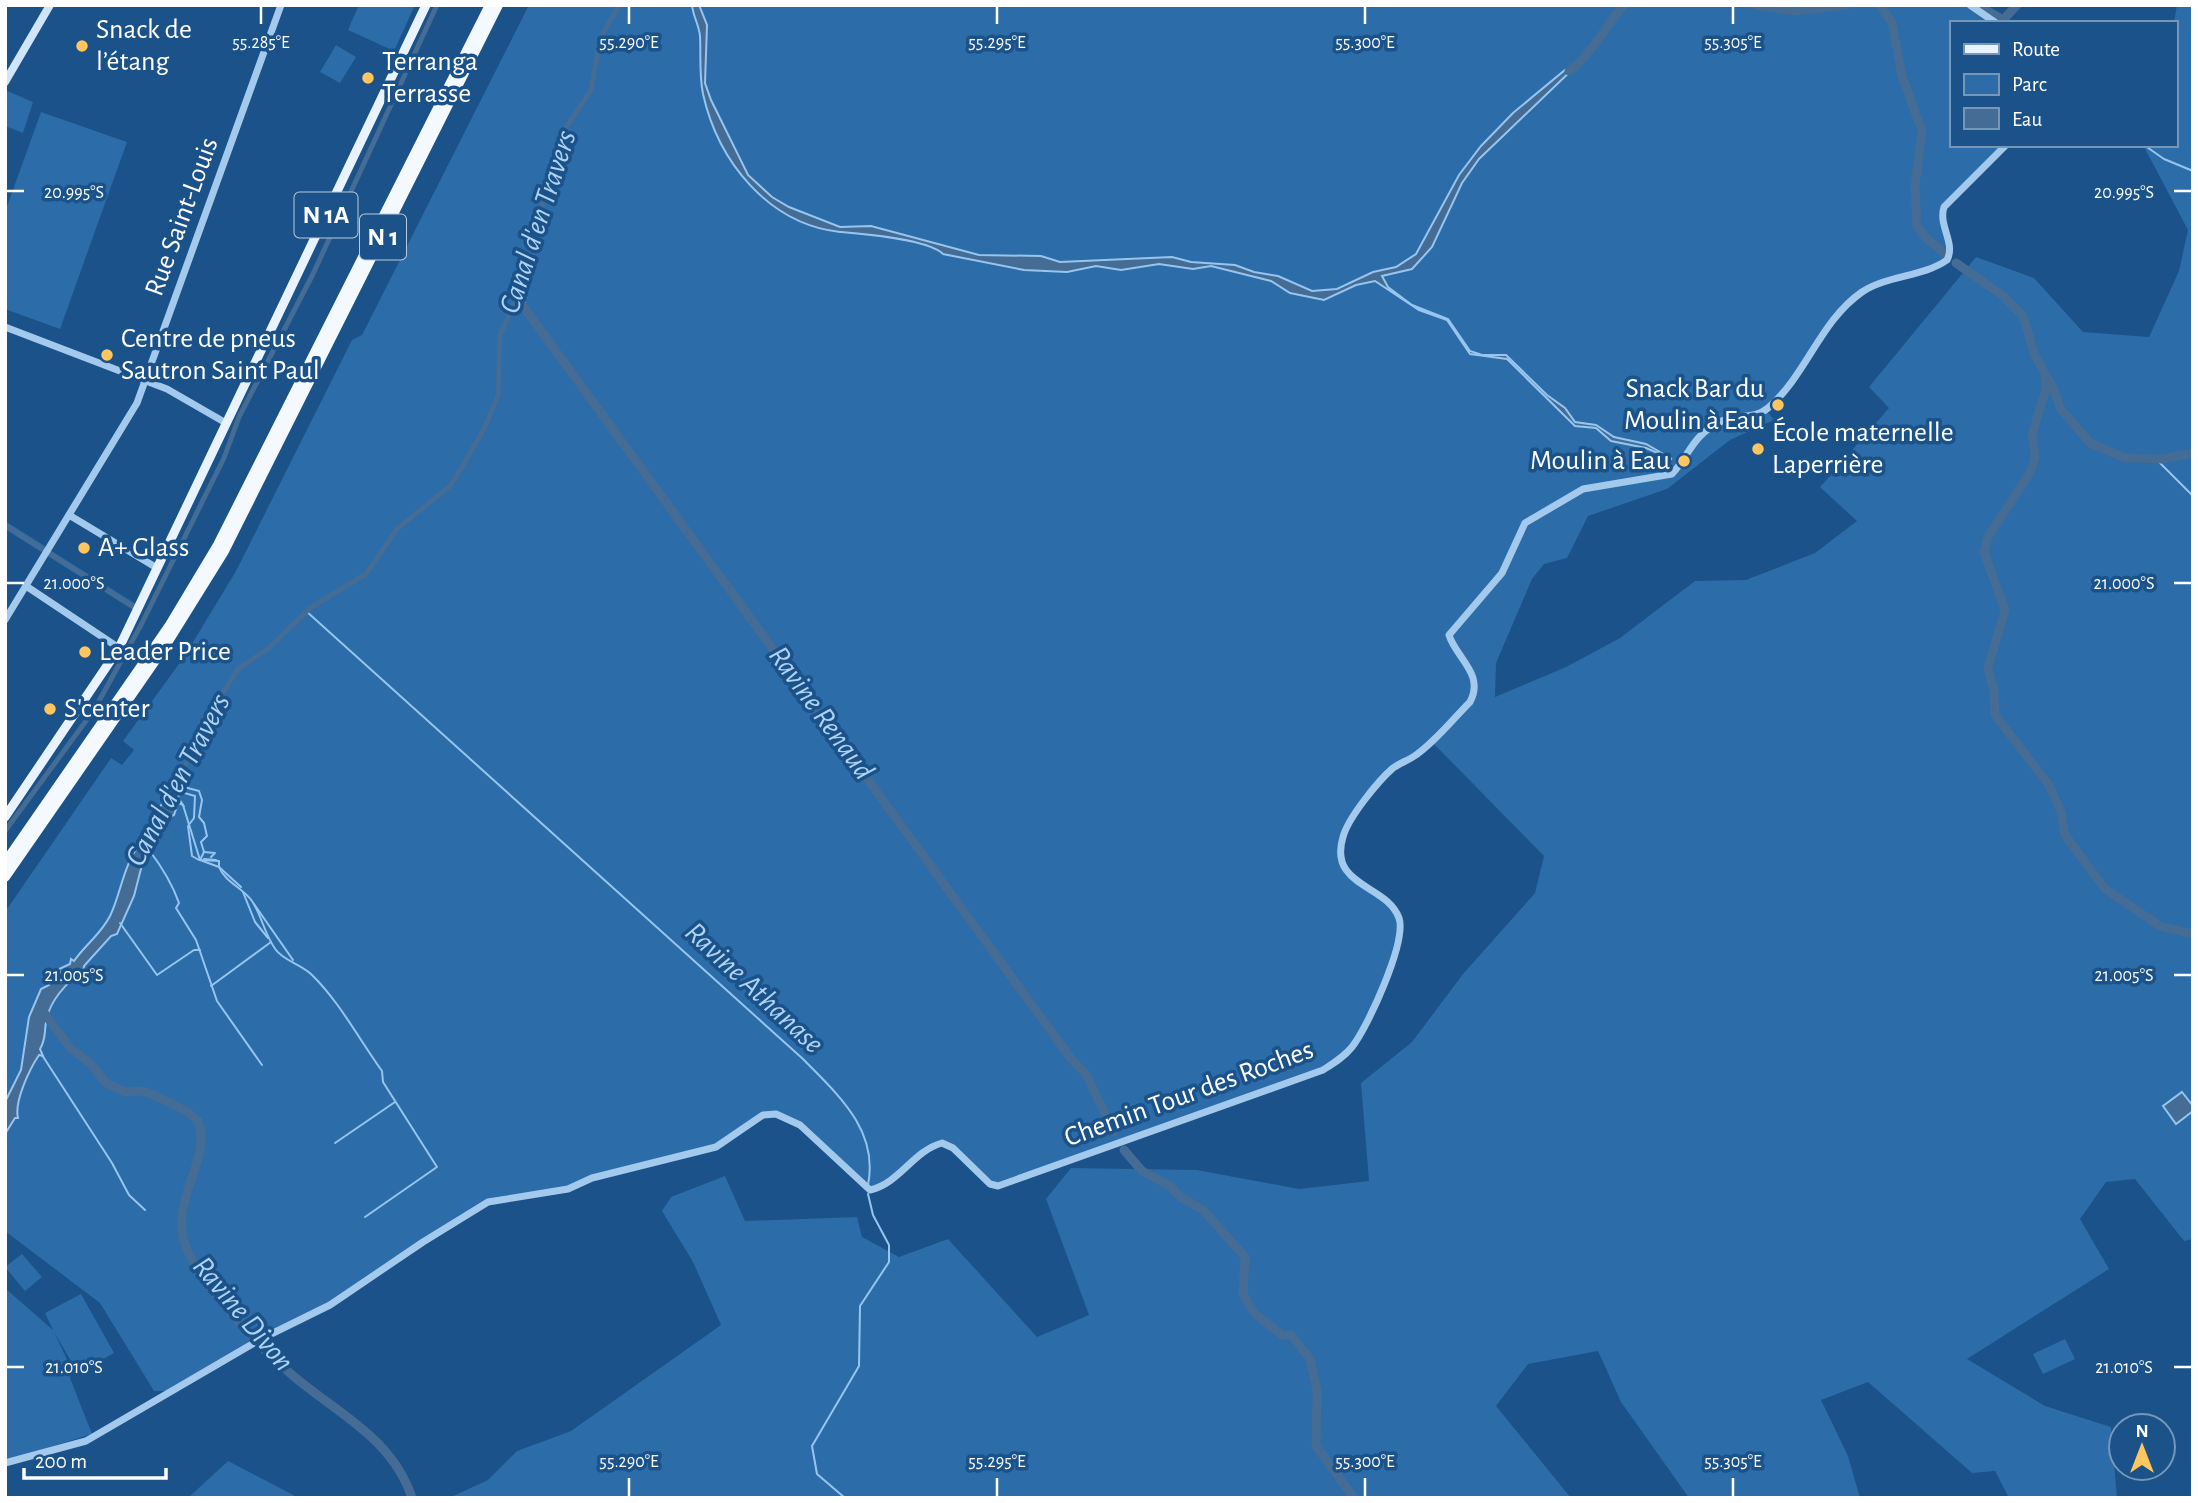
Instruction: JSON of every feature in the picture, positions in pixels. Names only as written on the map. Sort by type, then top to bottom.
[{"type":"highway","points":[[463,58],[480,5]]},
{"type":"highway","name":"N 1","points":[[5,863],[164,634],[218,545],[490,5]]},
{"type":"highway","name":"N 1","points":[[5,877],[169,639],[224,551],[498,5]]},
{"type":"main road","points":[[5,82],[50,5]]},
{"type":"main road","name":"N 1A","points":[[5,817],[119,648],[426,5]]},
{"type":"street","name":"Rue Saint-Louis","points":[[5,620],[135,406],[281,5]]},
{"type":"street","points":[[1970,5],[1993,21]]},
{"type":"street","name":"Chemin Tour des Roches","points":[[5,1463],[86,1441],[261,1339],[330,1305],[488,1202],[568,1189],[592,1178],[716,1147],[756,1118],[768,1113],[800,1125],[870,1190],[892,1181],[924,1151],[942,1143],[953,1147],[990,1184],[998,1186],[1323,1070],[1340,1060],[1356,1041],[1378,1000],[1400,936],[1401,922],[1390,903],[1353,880],[1344,866],[1340,851],[1343,836],[1350,821],[1392,770],[1417,754],[1474,696],[1472,669],[1449,635],[1502,573],[1525,523],[1583,489],[1672,474],[1686,451],[1711,427],[1724,420],[1751,417],[1768,408],[1795,378],[1835,316],[1850,301],[1889,278],[1947,260],[1950,246],[1941,220],[1944,207],[2004,147]]},
{"type":"street","points":[[5,327],[167,388],[226,423]]},
{"type":"street","points":[[69,515],[157,568]]},
{"type":"street","points":[[26,586],[119,648]]},
{"type":"green space","points":[[359,5],[415,5],[394,51],[348,30]]},
{"type":"green space","points":[[529,5],[1970,5],[1993,21],[1950,21],[1950,147],[2004,147],[1944,207],[1950,253],[1941,264],[1889,278],[1850,301],[1795,378],[1766,410],[1774,420],[1730,440],[1667,489],[1588,516],[1567,558],[1544,564],[1532,579],[1496,663],[1495,697],[1566,667],[1620,638],[1695,581],[1746,580],[1815,553],[1857,521],[1820,487],[1889,408],[1869,387],[1976,257],[2034,278],[2083,332],[2149,337],[2179,271],[2188,230],[2144,147],[2177,147],[2177,21],[2174,21],[2177,5],[2193,5],[2193,1239],[2184,1241],[2135,1179],[2106,1182],[2080,1219],[2109,1269],[1967,1359],[2045,1406],[2107,1426],[2107,1482],[2116,1482],[2117,1498],[2009,1498],[1995,1471],[1972,1473],[1868,1382],[1821,1400],[1848,1456],[1860,1498],[1689,1498],[1621,1402],[1598,1351],[1528,1364],[1496,1406],[1571,1498],[449,1498],[488,1480],[517,1451],[571,1431],[721,1325],[693,1262],[662,1211],[671,1197],[725,1176],[745,1221],[857,1217],[862,1237],[899,1257],[948,1239],[1037,1337],[1089,1315],[1046,1199],[1071,1168],[1197,1170],[1299,1189],[1369,1181],[1361,1083],[1412,1042],[1463,974],[1535,893],[1544,856],[1431,741],[1369,794],[1344,833],[1344,866],[1390,903],[1400,922],[1378,1000],[1352,1047],[1323,1070],[998,1186],[946,1144],[931,1147],[892,1181],[870,1190],[799,1125],[768,1113],[728,1142],[632,1167],[568,1189],[497,1199],[330,1305],[170,1391],[154,1391],[100,1303],[5,1231],[5,912],[111,758],[122,765],[134,750],[123,741],[184,657],[236,571],[352,340],[362,335]]},
{"type":"green space","points":[[336,45],[356,57],[340,83],[320,72]]},
{"type":"green space","points":[[5,90],[33,102],[23,133],[5,126]]},
{"type":"green space","points":[[41,112],[127,142],[60,329],[5,309],[5,212]]},
{"type":"green space","points":[[5,521],[45,546],[41,552],[5,529]]},
{"type":"green space","points":[[50,550],[136,604],[133,610],[46,555],[50,554]]},
{"type":"green space","points":[[22,1254],[42,1277],[25,1291],[5,1267]]},
{"type":"green space","points":[[5,1288],[53,1330],[45,1313],[81,1294],[114,1353],[78,1373],[54,1332],[72,1370],[70,1378],[92,1434],[5,1461]]},
{"type":"green space","points":[[2065,1339],[2075,1359],[2043,1374],[2033,1354]]},
{"type":"green space","points":[[228,1461],[299,1498],[188,1498]]},
{"type":"water","points":[[692,5],[699,5],[707,25],[705,83],[711,100],[748,175],[772,197],[789,207],[840,227],[871,226],[979,255],[1041,256],[1060,262],[1172,257],[1191,262],[1235,265],[1278,276],[1312,291],[1337,289],[1373,272],[1396,267],[1416,254],[1459,175],[1481,146],[1513,113],[1565,70],[1576,66],[1479,159],[1462,183],[1432,247],[1412,269],[1382,276],[1388,287],[1412,305],[1448,319],[1470,351],[1482,355],[1506,355],[1547,395],[1565,408],[1575,422],[1596,425],[1614,437],[1646,444],[1672,459],[1646,448],[1611,441],[1596,428],[1575,426],[1507,359],[1470,354],[1447,320],[1419,310],[1375,281],[1356,285],[1324,300],[1290,293],[1271,281],[1211,266],[1193,269],[1159,264],[1121,270],[1096,266],[1067,272],[1024,270],[943,254],[910,241],[814,227],[790,216],[750,185],[721,143],[703,94],[700,36]]},
{"type":"water","points":[[184,775],[184,787],[178,797],[183,805],[178,803],[174,815],[160,821],[162,831],[158,841],[144,857],[134,896],[117,934],[111,936],[84,966],[83,972],[70,981],[51,1007],[40,1049],[43,1056],[39,1055],[31,1069],[20,1095],[18,1118],[15,1118],[5,1134],[5,1102],[21,1070],[29,1017],[41,989],[60,973],[59,969],[70,964],[71,959],[74,961],[98,934],[113,908],[131,858],[163,801]]},
{"type":"water","points":[[2182,1092],[2193,1106],[2193,1111],[2176,1124],[2163,1106]]},
{"type":"waterway","points":[[5,831],[94,710],[141,625],[224,458],[239,417],[313,274],[437,5]]},
{"type":"waterway","name":"Canal d'en Travers","points":[[175,786],[219,699],[238,669],[269,648],[310,608],[366,574],[397,529],[451,485],[484,429],[498,395],[500,335],[526,278],[543,203],[559,173],[561,135],[591,90],[600,39],[619,5]]},
{"type":"waterway","points":[[1569,71],[1585,57],[1624,5]]},
{"type":"waterway","points":[[1756,5],[1795,11],[1847,5]]},
{"type":"waterway","points":[[1880,5],[1892,23],[1902,76],[1922,131],[1915,186],[1917,226],[1924,236],[1945,254]]},
{"type":"waterway","points":[[1978,5],[2003,20],[2017,5]]},
{"type":"waterway","points":[[2147,147],[2164,159],[2193,171]]},
{"type":"waterway","points":[[1956,263],[2002,295],[2023,316],[2035,356],[2054,389],[2060,408],[2090,443],[2125,458],[2162,459],[2193,453]]},
{"type":"waterway","name":"Ravine Renaud","points":[[518,299],[1072,1060],[1086,1074],[1114,1132]]},
{"type":"waterway","points":[[2045,375],[2046,388],[2032,435],[2035,456],[2031,471],[1988,537],[1984,552],[2005,610],[1988,668],[1994,691],[1995,715],[2049,785],[2061,812],[2065,835],[2105,889],[2160,926],[2193,934]]},
{"type":"waterway","points":[[2156,459],[2193,496]]},
{"type":"waterway","points":[[5,525],[137,609]]},
{"type":"waterway","name":"Ravine Athanase","points":[[306,611],[816,1072],[842,1100],[861,1130],[870,1165],[868,1185]]},
{"type":"waterway","points":[[184,787],[199,791],[202,800],[199,817],[204,823],[207,836],[201,842],[204,852],[200,860],[219,861],[219,867],[241,887]]},
{"type":"waterway","points":[[181,792],[195,796],[194,818],[188,826],[192,856],[199,860]]},
{"type":"waterway","points":[[183,805],[200,860],[219,867],[225,877],[248,896],[276,950],[311,974],[331,996],[382,1071],[383,1082],[437,1167],[365,1217]]},
{"type":"waterway","points":[[149,850],[173,889],[179,903],[176,908],[196,940],[217,1001],[262,1065]]},
{"type":"waterway","points":[[204,852],[215,853],[211,857]]},
{"type":"waterway","points":[[204,859],[216,860]]},
{"type":"waterway","points":[[243,892],[255,922],[268,938]]},
{"type":"waterway","points":[[254,904],[293,960]]},
{"type":"waterway","points":[[120,923],[157,975],[194,950],[200,950]]},
{"type":"waterway","points":[[211,986],[271,942]]},
{"type":"waterway","name":"Ravine Divon","points":[[42,1010],[70,1048],[91,1064],[106,1083],[125,1092],[143,1091],[154,1095],[188,1112],[198,1121],[200,1152],[184,1202],[182,1219],[183,1237],[190,1256],[223,1304],[263,1348],[291,1374],[377,1442],[403,1477],[412,1498]]},
{"type":"waterway","points":[[42,1055],[112,1163],[129,1195],[145,1210]]},
{"type":"waterway","points":[[335,1143],[395,1102]]},
{"type":"waterway","name":"Ravine Renaud","points":[[1124,1150],[1142,1171],[1170,1186],[1180,1197],[1203,1210],[1245,1257],[1243,1293],[1255,1314],[1282,1335],[1291,1335],[1310,1359],[1317,1391],[1316,1446],[1354,1498]]},
{"type":"waterway","name":"Ravine Athanase","points":[[845,1498],[817,1474],[812,1446],[859,1366],[860,1306],[889,1262],[889,1245],[873,1215],[868,1194]]},
{"type":"place","name":"Snack de l’étang","points":[[82,46]]},
{"type":"place","name":"Terranga Terrasse","points":[[368,78]]},
{"type":"place","name":"Centre de pneus Sautron Saint Paul","points":[[107,355]]},
{"type":"place","name":"Snack Bar du Moulin à Eau","points":[[1778,405]]},
{"type":"place","name":"École maternelle Laperrière","points":[[1758,449]]},
{"type":"place","name":"Moulin à Eau","points":[[1684,461]]},
{"type":"place","name":"A+ Glass","points":[[84,548]]},
{"type":"place","name":"Leader Price","points":[[85,652]]},
{"type":"place","name":"S'center","points":[[50,709]]}]
